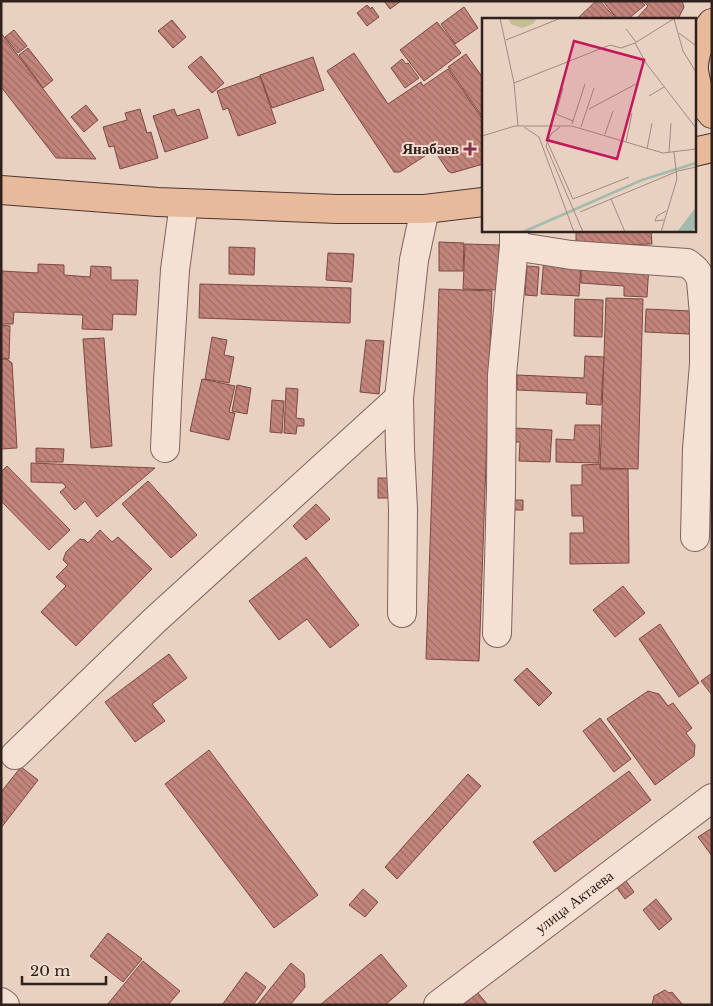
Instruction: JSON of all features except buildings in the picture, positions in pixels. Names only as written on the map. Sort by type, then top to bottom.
[{"type":"main road","points":[[696,53],[698,45],[708,28],[710,1]]},
{"type":"main road","points":[[696,84],[697,90],[707,109],[712,114]]},
{"type":"main road","points":[[696,152],[712,148]]},
{"type":"main road","points":[[1,190],[184,203],[338,209],[425,210],[482,202]]},
{"type":"street","points":[[165,448],[176,270],[184,203]]},
{"type":"street","points":[[402,613],[403,509],[399,398],[414,260],[425,210]]},
{"type":"street","points":[[497,633],[502,375],[514,238],[571,255],[687,263],[697,271],[701,281],[704,314],[704,364],[696,449],[695,537]]},
{"type":"street","points":[[15,755],[154,621],[399,398]]},
{"type":"street","name":"улица Актаева","points":[[438,1005],[712,798]]},
{"type":"street","points":[[1,1002],[5,1005]]},
{"type":"place","name":"Янабаев","points":[[470,149]]}]
